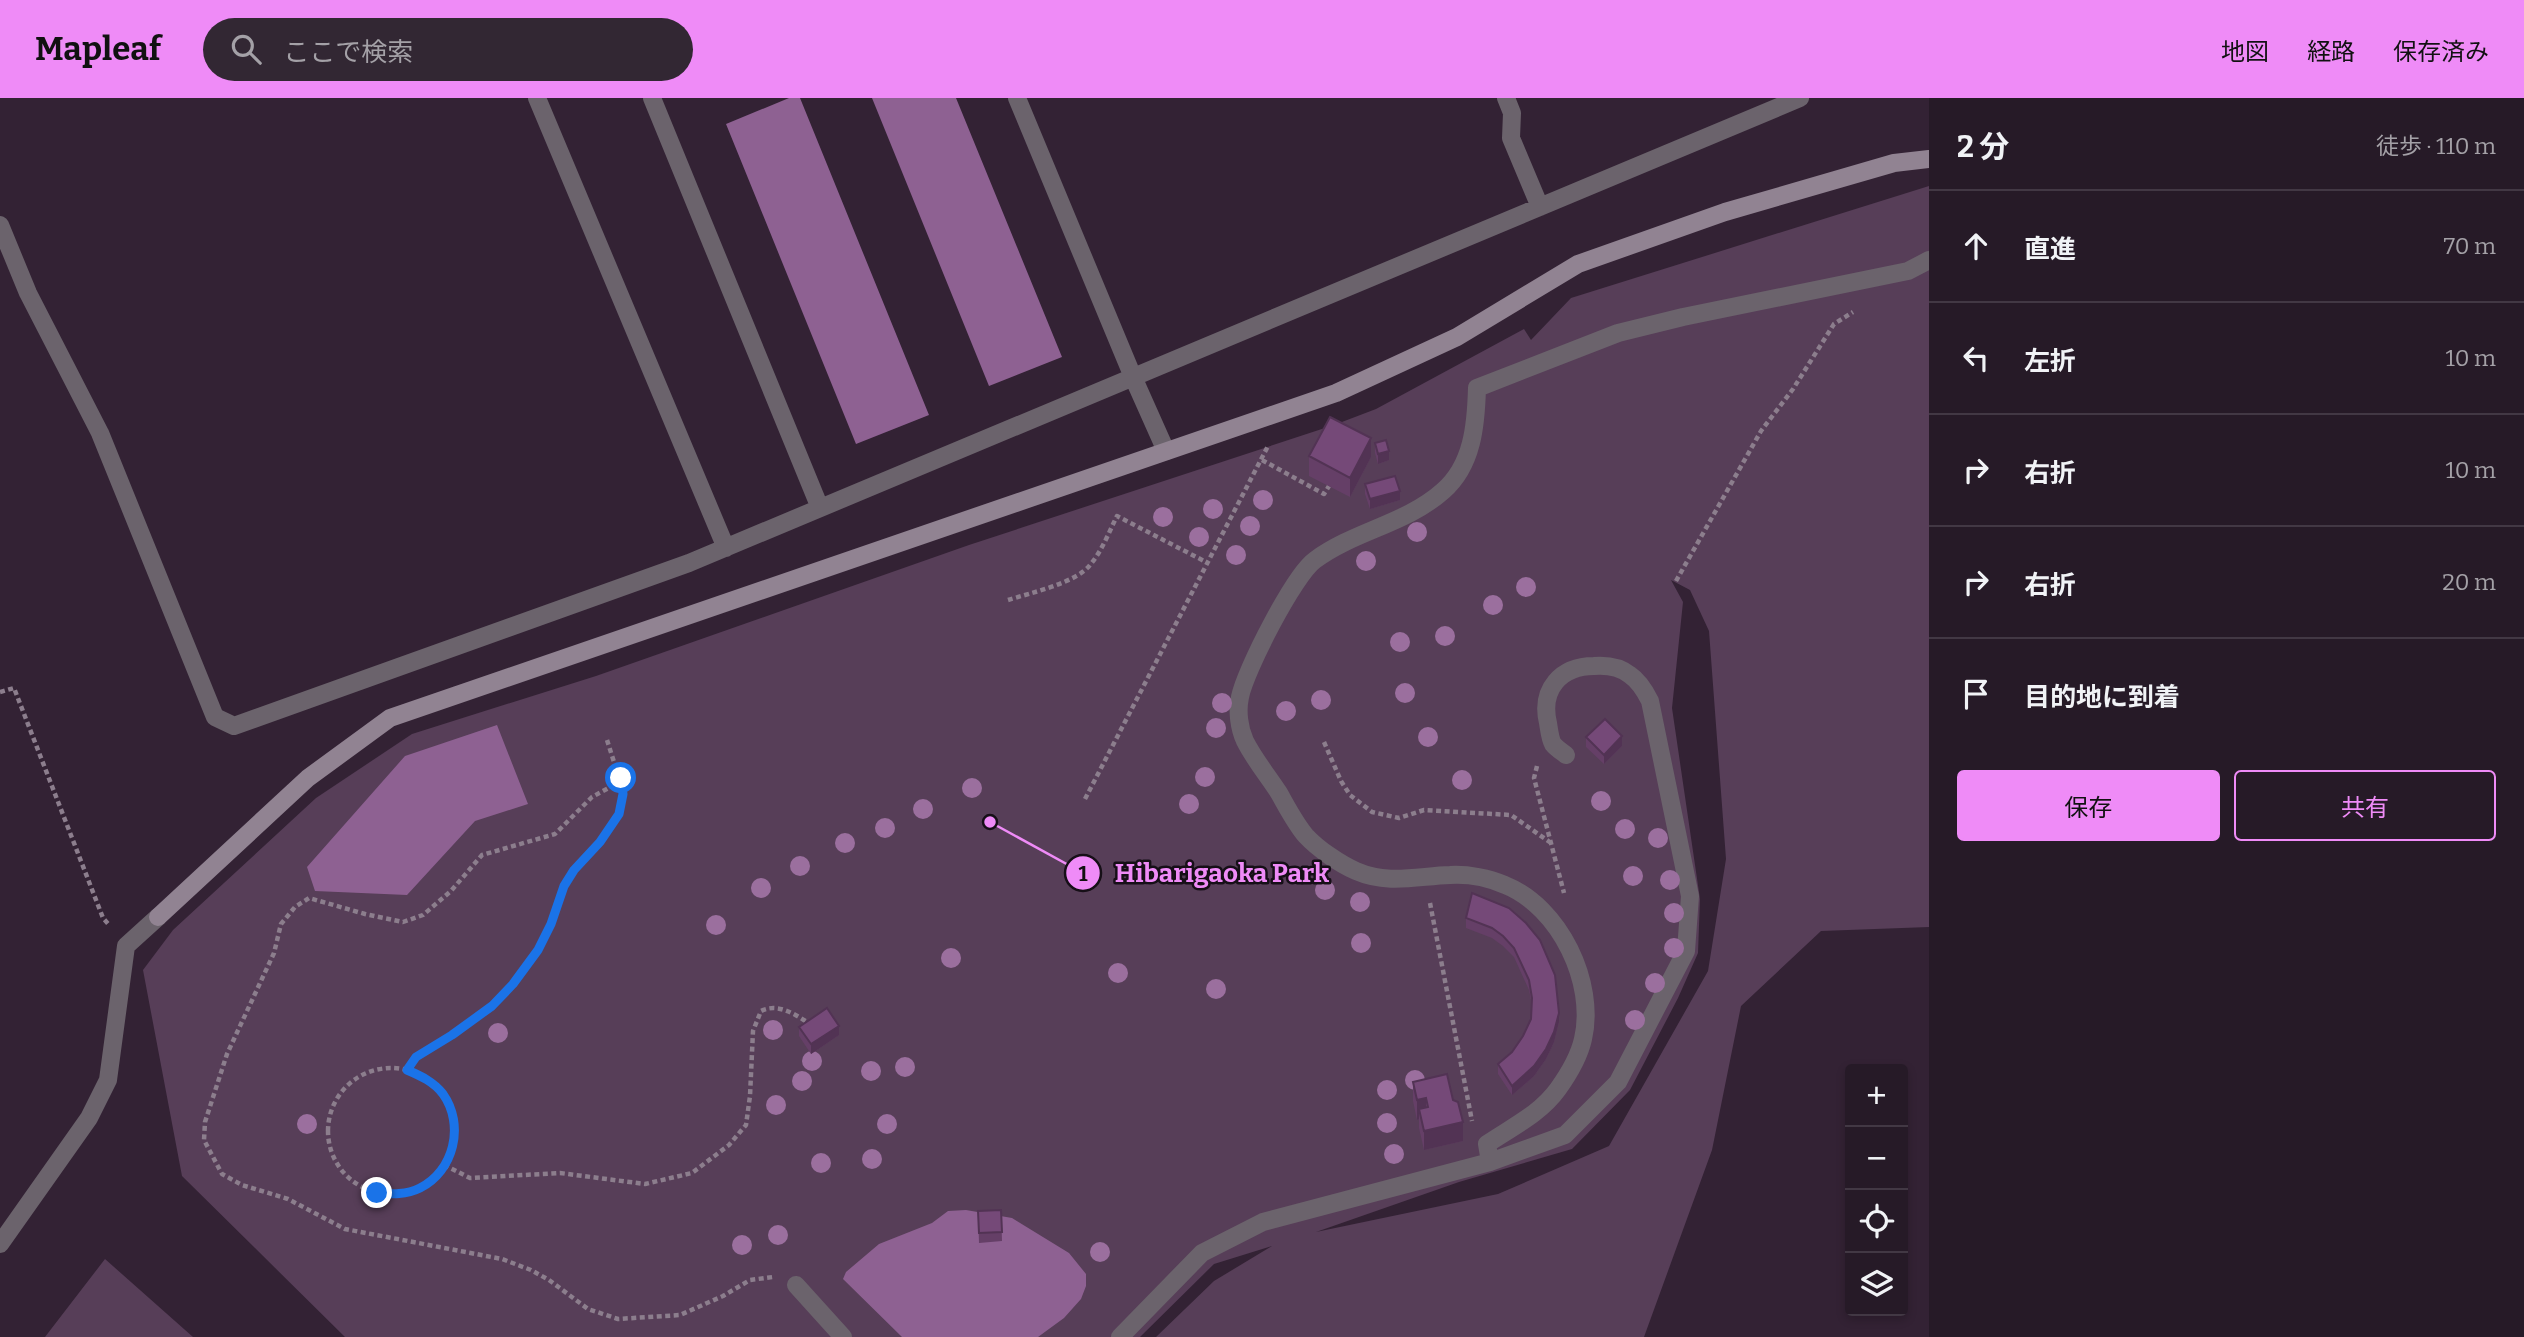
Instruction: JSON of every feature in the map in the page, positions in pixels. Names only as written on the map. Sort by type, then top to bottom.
[{"type":"street","points":[[537,98],[726,548]]},
{"type":"street","points":[[652,98],[820,508]]},
{"type":"street","points":[[1017,98],[1166,451]]},
{"type":"street","points":[[1506,98],[1512,113],[1511,138],[1540,207]]},
{"type":"street","points":[[0,225],[28,293],[100,433],[215,717],[234,726],[689,563],[1800,98]]},
{"type":"street","points":[[0,1244],[89,1118],[108,1080],[126,946],[308,778],[390,718],[1336,394],[1457,337],[1578,264],[1725,212],[1894,163],[1929,159]]},
{"type":"street","points":[[1490,1162],[1487,1144],[1537,1112],[1557,1090],[1574,1064],[1583,1038],[1584,995],[1575,959],[1563,936],[1549,918],[1531,900],[1506,885],[1475,877],[1451,875],[1388,879],[1357,872],[1306,836],[1245,740],[1238,716],[1240,696],[1247,676],[1295,585],[1311,562],[1337,545],[1412,512],[1444,491],[1467,458],[1476,422],[1477,388],[1618,333],[1696,314],[1908,271],[1929,260]]},
{"type":"street","points":[[1120,1337],[1202,1253],[1264,1222],[1490,1162],[1564,1135],[1618,1082],[1686,951],[1690,896],[1650,701],[1630,675],[1617,667],[1573,668],[1561,676],[1551,688],[1545,702],[1546,715],[1553,743],[1566,755]]},
{"type":"street","points":[[796,1285],[843,1337]]},
{"type":"path","points":[[1676,581],[1761,431],[1793,389],[1834,324],[1864,307]]},
{"type":"path","points":[[1085,799],[1262,460],[1268,446],[1260,420]]},
{"type":"path","points":[[1262,460],[1324,494],[1329,486]]},
{"type":"path","points":[[1008,600],[1060,582],[1088,568],[1117,516],[1208,563]]},
{"type":"path","points":[[0,692],[14,688],[103,918],[126,946]]},
{"type":"path","points":[[407,1070],[416,1057],[492,1006],[513,984],[538,950],[551,924],[564,886],[619,814],[622,787],[607,740]]},
{"type":"path","points":[[1324,742],[1350,795],[1371,812],[1399,818],[1424,810],[1511,816],[1551,843]]},
{"type":"path","points":[[1539,755],[1534,778],[1564,895]]},
{"type":"path","points":[[622,787],[614,785],[592,797],[555,834],[482,855],[451,891],[423,915],[403,922],[309,898],[295,907],[281,924],[274,953],[227,1054],[205,1122],[204,1140],[222,1174],[242,1185],[288,1199],[345,1229],[502,1259],[549,1280],[588,1309],[618,1319],[680,1315],[723,1296],[750,1280],[776,1276],[796,1285]]},
{"type":"path","points":[[1425,878],[1477,1146],[1487,1144]]},
{"type":"path","points":[[444,1165],[470,1178],[560,1173],[645,1184],[692,1173],[729,1145],[746,1125],[753,1031],[761,1011],[768,1007],[789,1010],[807,1022]]},
{"type":"path","points":[[387,1068],[407,1070],[427,1079],[443,1094],[453,1114],[455,1136],[450,1157],[444,1165],[438,1175],[420,1188],[399,1194],[377,1193],[359,1185],[344,1172],[333,1156],[328,1136],[330,1116],[338,1098],[351,1083],[368,1073],[387,1068]]},
{"type":"shaded area","points":[[789,98],[800,98],[929,415],[856,444],[726,124]]},
{"type":"shaded area","points":[[872,98],[956,98],[1062,357],[989,386]]},
{"type":"shaded area","points":[[1929,186],[1929,927],[1821,931],[1741,1006],[1712,1150],[1644,1337],[1156,1337],[1214,1281],[1272,1246],[1214,1264],[1140,1337],[345,1337],[182,1176],[143,970],[173,930],[316,798],[412,734],[596,676],[969,545],[1334,425],[1376,409],[1524,329],[1531,340],[1571,298]],"holes":[[[1671,580],[1690,590],[1709,631],[1726,859],[1708,971],[1609,1146],[1498,1194],[1316,1232],[1459,1182],[1572,1149],[1630,1090],[1698,953],[1700,899],[1672,708],[1683,602]]]},
{"type":"shaded area","points":[[497,725],[528,804],[475,821],[407,895],[315,891],[307,867],[405,756]]},
{"type":"shaded area","points":[[966,1210],[1012,1218],[1069,1253],[1086,1274],[1086,1286],[1081,1299],[1064,1318],[1038,1337],[902,1337],[843,1279],[846,1272],[879,1244],[932,1223],[948,1211]]},
{"type":"shaded area","points":[[105,1259],[193,1337],[45,1337]]},
{"type":"building","points":[[1330,417],[1371,438],[1350,478],[1309,456]]},
{"type":"building","points":[[1386,440],[1389,451],[1378,454],[1375,443]]},
{"type":"building","points":[[1395,476],[1400,491],[1370,499],[1365,484]]},
{"type":"building","points":[[1605,719],[1622,736],[1604,755],[1586,737]]},
{"type":"building","points":[[1472,893],[1509,908],[1526,923],[1540,940],[1555,975],[1559,1013],[1554,1032],[1534,1066],[1512,1086],[1498,1064],[1512,1052],[1531,1019],[1529,980],[1514,948],[1503,936],[1492,928],[1466,918]]},
{"type":"building","points":[[827,1008],[839,1026],[811,1044],[799,1027]]},
{"type":"building","points":[[1447,1074],[1453,1100],[1458,1102],[1463,1122],[1424,1131],[1419,1109],[1428,1107],[1426,1098],[1417,1100],[1413,1082]]},
{"type":"building","points":[[1001,1210],[1002,1232],[979,1233],[978,1211]]},
{"type":"place","name":"Hibarigaoka Park","points":[[990,822]]},
{"type":"route","points":[[377,1193],[399,1194],[420,1188],[438,1175],[450,1157],[455,1136],[453,1114],[443,1094],[427,1079],[407,1070],[416,1057],[492,1006],[513,984],[538,950],[551,924],[564,886],[619,814],[623,794],[621,778]]}]
